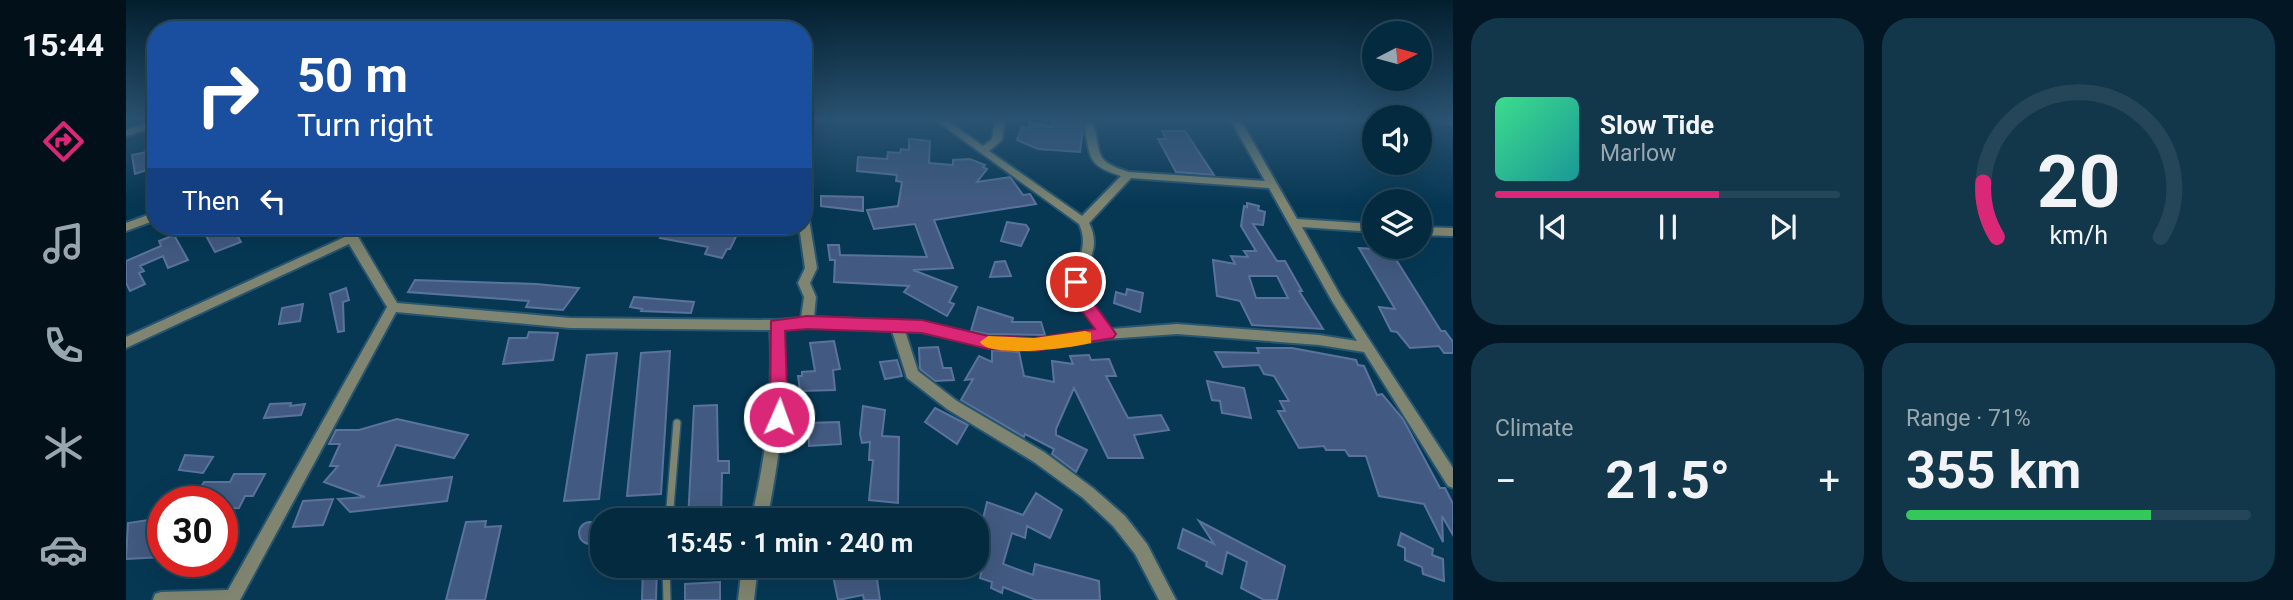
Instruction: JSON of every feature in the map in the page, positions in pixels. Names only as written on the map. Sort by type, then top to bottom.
[{"type":"street","points":[[980,147],[1083,222],[1091,237],[1091,244],[1076,282],[1077,289],[1107,334]]},
{"type":"street","points":[[984,150],[988,147]]},
{"type":"street","points":[[1094,147],[1097,161],[1106,168],[1128,175],[1271,186]]},
{"type":"street","points":[[1250,147],[1368,348],[1453,481]]},
{"type":"street","points":[[1083,222],[1128,175]]},
{"type":"street","points":[[126,228],[147,219]]},
{"type":"street","points":[[1294,223],[1362,227]]},
{"type":"street","points":[[1432,231],[1453,232]]},
{"type":"street","points":[[351,235],[393,307]]},
{"type":"street","points":[[806,235],[810,268],[804,283],[810,297],[807,322]]},
{"type":"street","points":[[126,343],[353,238]]},
{"type":"street","points":[[393,307],[570,323],[776,325],[807,322],[897,326],[942,330],[988,342],[1034,345],[1107,334],[1177,329],[1320,340],[1368,348]]},
{"type":"street","points":[[162,600],[232,599],[393,307]]},
{"type":"street","points":[[761,508],[779,417],[780,376],[776,325]]},
{"type":"street","points":[[897,326],[912,374],[952,405],[1040,457],[1088,493],[1119,521],[1141,549],[1168,600]]},
{"type":"street","points":[[746,600],[749,578]]},
{"type":"lane","points":[[669,508],[677,424]]},
{"type":"lane","points":[[666,578],[667,600]]},
{"type":"building","points":[[909,147],[930,147],[929,163],[953,165],[953,160],[970,159],[985,165],[983,167],[987,169],[977,182],[1010,177],[1023,195],[1030,194],[1036,204],[934,220],[953,268],[913,270],[957,287],[949,302],[954,304],[947,316],[904,292],[909,286],[834,282],[835,260],[830,260],[828,245],[839,245],[840,255],[927,257],[915,224],[874,229],[867,210],[898,206],[902,182],[896,181],[897,175],[857,171],[858,157],[887,159],[888,152],[900,153],[901,149],[909,150]]},
{"type":"building","points":[[1033,147],[1081,147],[1080,152]]},
{"type":"building","points":[[1162,147],[1196,147],[1214,175],[1176,172]]},
{"type":"building","points":[[147,152],[147,170],[135,174],[132,155]]},
{"type":"building","points":[[821,196],[863,197],[863,211],[821,206]]},
{"type":"building","points":[[1247,203],[1259,206],[1258,210],[1265,212],[1263,225],[1253,224],[1277,261],[1285,261],[1302,291],[1299,291],[1323,329],[1252,325],[1240,301],[1217,296],[1213,260],[1235,264],[1231,256],[1248,257],[1244,251],[1256,251],[1241,226],[1244,206],[1247,207]],"holes":[[[1249,276],[1277,276],[1288,298],[1256,298]]]},
{"type":"building","points":[[1007,222],[1026,225],[1029,229],[1021,246],[1001,241]]},
{"type":"building","points":[[174,235],[188,260],[168,268],[163,256],[140,266],[144,271],[139,273],[145,284],[130,291],[126,283],[126,261],[161,246],[159,241]]},
{"type":"building","points":[[206,235],[237,235],[241,242],[215,252]]},
{"type":"building","points":[[662,235],[737,235],[722,258],[705,254],[708,247],[660,238]]},
{"type":"building","points":[[1365,259],[1396,259],[1441,331],[1445,331],[1453,342],[1453,353],[1444,353],[1439,346],[1410,348],[1397,332],[1391,331],[1379,307],[1395,309]]},
{"type":"building","points":[[1005,261],[1011,276],[990,277],[995,262]]},
{"type":"building","points":[[415,280],[579,288],[563,310],[526,307],[529,301],[408,292]]},
{"type":"building","points":[[346,288],[349,300],[343,302],[344,331],[338,332],[330,294]]},
{"type":"building","points":[[1127,289],[1143,293],[1140,312],[1114,303],[1116,292],[1126,295]]},
{"type":"building","points":[[634,297],[694,302],[691,313],[641,311],[642,309],[630,307]]},
{"type":"building","points":[[303,304],[300,321],[279,324],[282,308]]},
{"type":"building","points":[[978,307],[1013,318],[1012,322],[1041,322],[1045,335],[971,331]]},
{"type":"building","points":[[529,332],[558,333],[553,360],[503,364],[509,338],[527,338]]},
{"type":"building","points":[[834,341],[840,369],[833,370],[835,390],[800,391],[798,376],[802,376],[802,372],[815,371],[810,343]]},
{"type":"building","points":[[938,347],[943,368],[951,368],[954,380],[935,381],[920,369],[919,348]]},
{"type":"building","points":[[1257,348],[1292,348],[1356,360],[1358,365],[1364,366],[1377,395],[1382,394],[1403,419],[1440,488],[1445,488],[1453,504],[1453,535],[1442,516],[1443,542],[1424,504],[1379,496],[1366,456],[1349,456],[1345,450],[1326,450],[1324,446],[1299,448],[1278,411],[1285,411],[1280,401],[1289,401],[1274,376],[1264,374],[1259,365],[1223,367],[1215,352],[1259,353]]},
{"type":"building","points":[[992,350],[1019,352],[1024,376],[1054,382],[1052,361],[1073,364],[1070,356],[1089,355],[1091,360],[1109,359],[1116,376],[1106,376],[1128,418],[1161,415],[1169,430],[1134,435],[1143,458],[1108,458],[1074,388],[1056,429],[1056,435],[1087,450],[1076,472],[1052,454],[1054,449],[1025,434],[1024,437],[961,400],[973,379],[965,380],[979,356],[992,362]]},
{"type":"building","points":[[670,351],[661,494],[627,496],[641,353]]},
{"type":"building","points":[[617,353],[599,499],[564,501],[587,355]]},
{"type":"building","points":[[897,360],[902,376],[885,379],[880,362]]},
{"type":"building","points":[[1207,381],[1244,388],[1251,418],[1222,413],[1220,401],[1212,400]]},
{"type":"building","points":[[291,403],[290,406],[305,404],[301,415],[264,418],[270,404]]},
{"type":"building","points":[[717,405],[718,461],[729,461],[729,473],[722,473],[721,508],[689,508],[694,406]]},
{"type":"building","points":[[863,406],[885,410],[882,436],[899,437],[898,503],[869,500],[873,460],[869,460],[870,442],[862,443],[860,434]]},
{"type":"building","points":[[935,408],[968,425],[957,444],[925,422]]},
{"type":"building","points":[[397,419],[468,435],[454,458],[396,445],[378,486],[452,477],[447,501],[350,512],[338,499],[365,497],[324,482],[338,466],[330,466],[340,444],[329,444],[336,430],[359,430]]},
{"type":"building","points":[[839,422],[841,444],[809,446],[808,423]]},
{"type":"building","points":[[185,455],[213,457],[203,473],[179,470]]},
{"type":"building","points":[[234,474],[265,474],[253,496],[245,496],[239,508],[238,486],[202,486],[204,482],[230,482]]},
{"type":"building","points":[[1036,493],[1062,510],[1050,538],[1027,526],[1025,538],[1012,533],[1003,564],[1033,575],[1035,564],[1099,581],[1100,600],[1036,600],[1003,587],[1002,593],[991,588],[992,582],[980,578],[989,578],[987,502],[1023,515]]},
{"type":"building","points":[[333,499],[323,525],[293,527],[303,501]]},
{"type":"building","points":[[147,520],[147,558],[126,559],[128,523]]},
{"type":"building","points":[[486,521],[485,527],[501,526],[485,600],[446,600],[466,522]]},
{"type":"building","points":[[1199,521],[1285,566],[1277,600],[1264,600],[1241,588],[1247,562],[1227,552],[1222,574],[1206,566],[1207,562],[1178,548],[1183,529],[1214,544]]},
{"type":"building","points":[[590,522],[590,544],[582,541],[579,533],[582,525]]},
{"type":"building","points":[[1401,533],[1433,549],[1432,555],[1443,559],[1444,581],[1423,574],[1422,567],[1405,560],[1405,548],[1398,545]]},
{"type":"building","points":[[643,578],[657,578],[656,600],[642,600]]},
{"type":"building","points":[[833,578],[877,578],[880,600],[864,600],[863,595],[838,600]]},
{"type":"building","points":[[720,582],[720,600],[685,600],[685,584]]},
{"type":"slow traffic","points":[[988,342],[1034,345],[1085,338]]},
{"type":"route","points":[[779,417],[780,376],[776,325],[807,322],[922,327],[988,342],[1034,345],[1107,334],[1080,296],[1076,282]]}]
